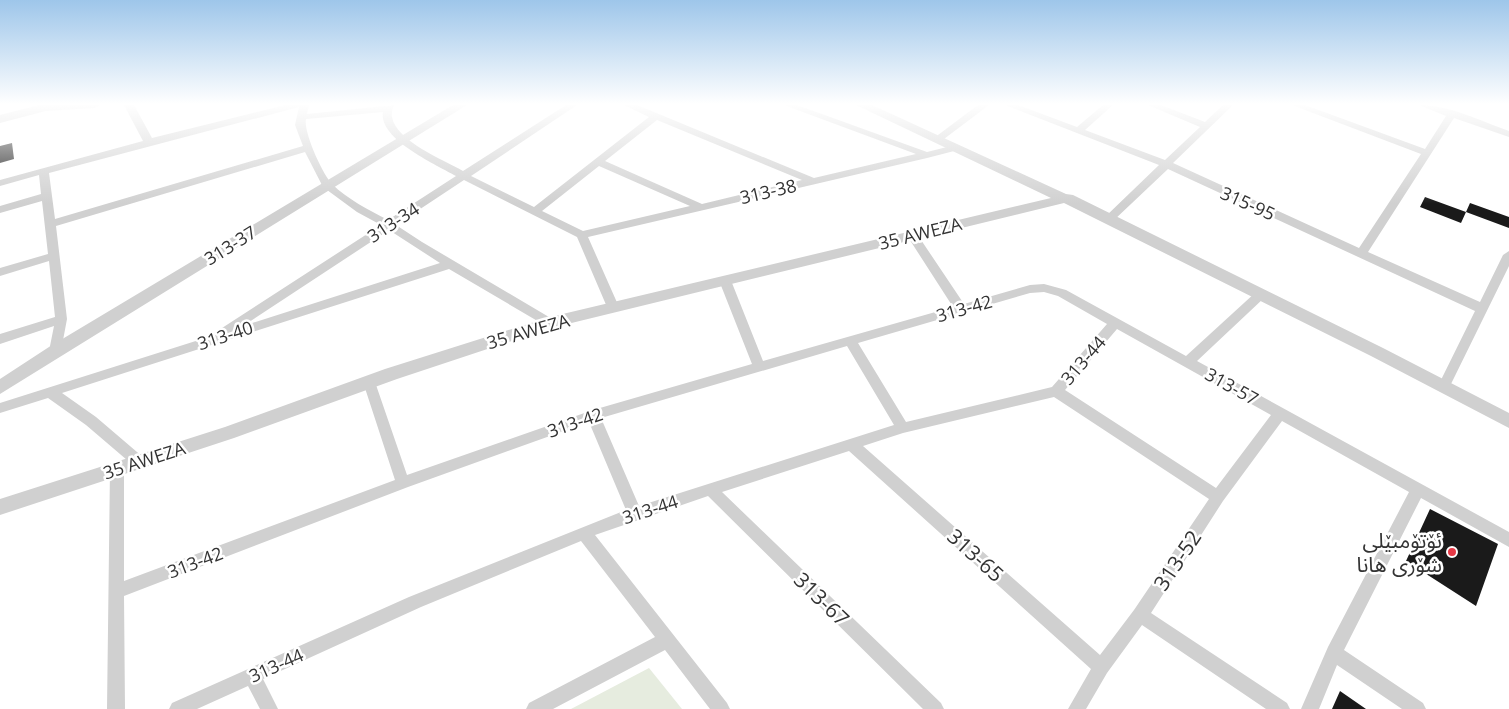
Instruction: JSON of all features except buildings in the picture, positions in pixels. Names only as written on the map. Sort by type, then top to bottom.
[{"type":"street","points":[[146,138],[148,142]]},
{"type":"street","points":[[0,183],[164,138]]},
{"type":"street","points":[[305,138],[327,185],[361,210],[550,323]]},
{"type":"street","points":[[401,138],[464,176],[582,235],[613,307]]},
{"type":"street","name":"313-37","points":[[0,387],[55,351],[327,185],[408,138]]},
{"type":"street","name":"313-34","points":[[214,339],[522,138]]},
{"type":"street","points":[[535,211],[628,138]]},
{"type":"street","points":[[709,138],[813,181]]},
{"type":"street","points":[[880,138],[927,155]]},
{"type":"street","points":[[933,138],[1109,218],[1444,386],[1509,421]]},
{"type":"street","name":"315-95","points":[[1100,138],[1168,165],[1483,309]]},
{"type":"street","points":[[1109,218],[1168,165],[1194,138]]},
{"type":"street","points":[[1387,138],[1427,153]]},
{"type":"street","points":[[1361,254],[1437,138]]},
{"type":"street","points":[[50,224],[308,148]]},
{"type":"street","name":"313-38","points":[[582,235],[955,148]]},
{"type":"street","points":[[598,162],[701,207]]},
{"type":"street","points":[[44,172],[61,319],[55,351]]},
{"type":"street","points":[[0,210],[47,196]]},
{"type":"street","name":"35 AWEZA","points":[[0,507],[228,433],[369,382],[550,323],[613,307],[726,283],[911,234],[1068,198]]},
{"type":"street","points":[[911,234],[961,308]]},
{"type":"street","points":[[1444,386],[1509,255]]},
{"type":"street","points":[[0,272],[54,256]]},
{"type":"street","name":"313-40","points":[[0,408],[451,264]]},
{"type":"street","points":[[726,283],[760,368]]},
{"type":"street","name":"313-42","points":[[117,591],[403,483],[593,415],[851,342],[961,308],[1030,289],[1044,288]]},
{"type":"street","name":"313-57","points":[[1044,288],[1062,293],[1509,540]]},
{"type":"street","points":[[1188,362],[1260,294]]},
{"type":"street","points":[[0,339],[61,319]]},
{"type":"street","name":"313-44","points":[[178,709],[415,602],[635,513],[903,428],[1056,391],[1115,323]]},
{"type":"street","points":[[851,342],[903,428]]},
{"type":"street","points":[[369,382],[403,483]]},
{"type":"street","points":[[1056,391],[1218,497]]},
{"type":"street","points":[[50,392],[91,421],[139,462]]},
{"type":"street","name":"313-52","points":[[1077,709],[1101,667],[1140,614],[1218,497],[1280,413]]},
{"type":"street","points":[[593,415],[635,513]]},
{"type":"street","name":"313-65","points":[[851,444],[1101,667]]},
{"type":"street","points":[[116,709],[117,469]]},
{"type":"street","points":[[1310,709],[1334,653],[1418,489]]},
{"type":"street","name":"313-67","points":[[710,490],[935,709]]},
{"type":"street","points":[[584,533],[721,709]]},
{"type":"street","points":[[1140,614],[1281,709]]},
{"type":"street","points":[[535,709],[668,640]]},
{"type":"street","points":[[1334,653],[1417,709]]},
{"type":"street","points":[[252,676],[269,709]]},
{"type":"shaded area","points":[[649,668],[682,709],[571,709]]},
{"type":"place","name":"ئۆتۆمبێلی شۆری هانا","points":[[1452,552]]}]
